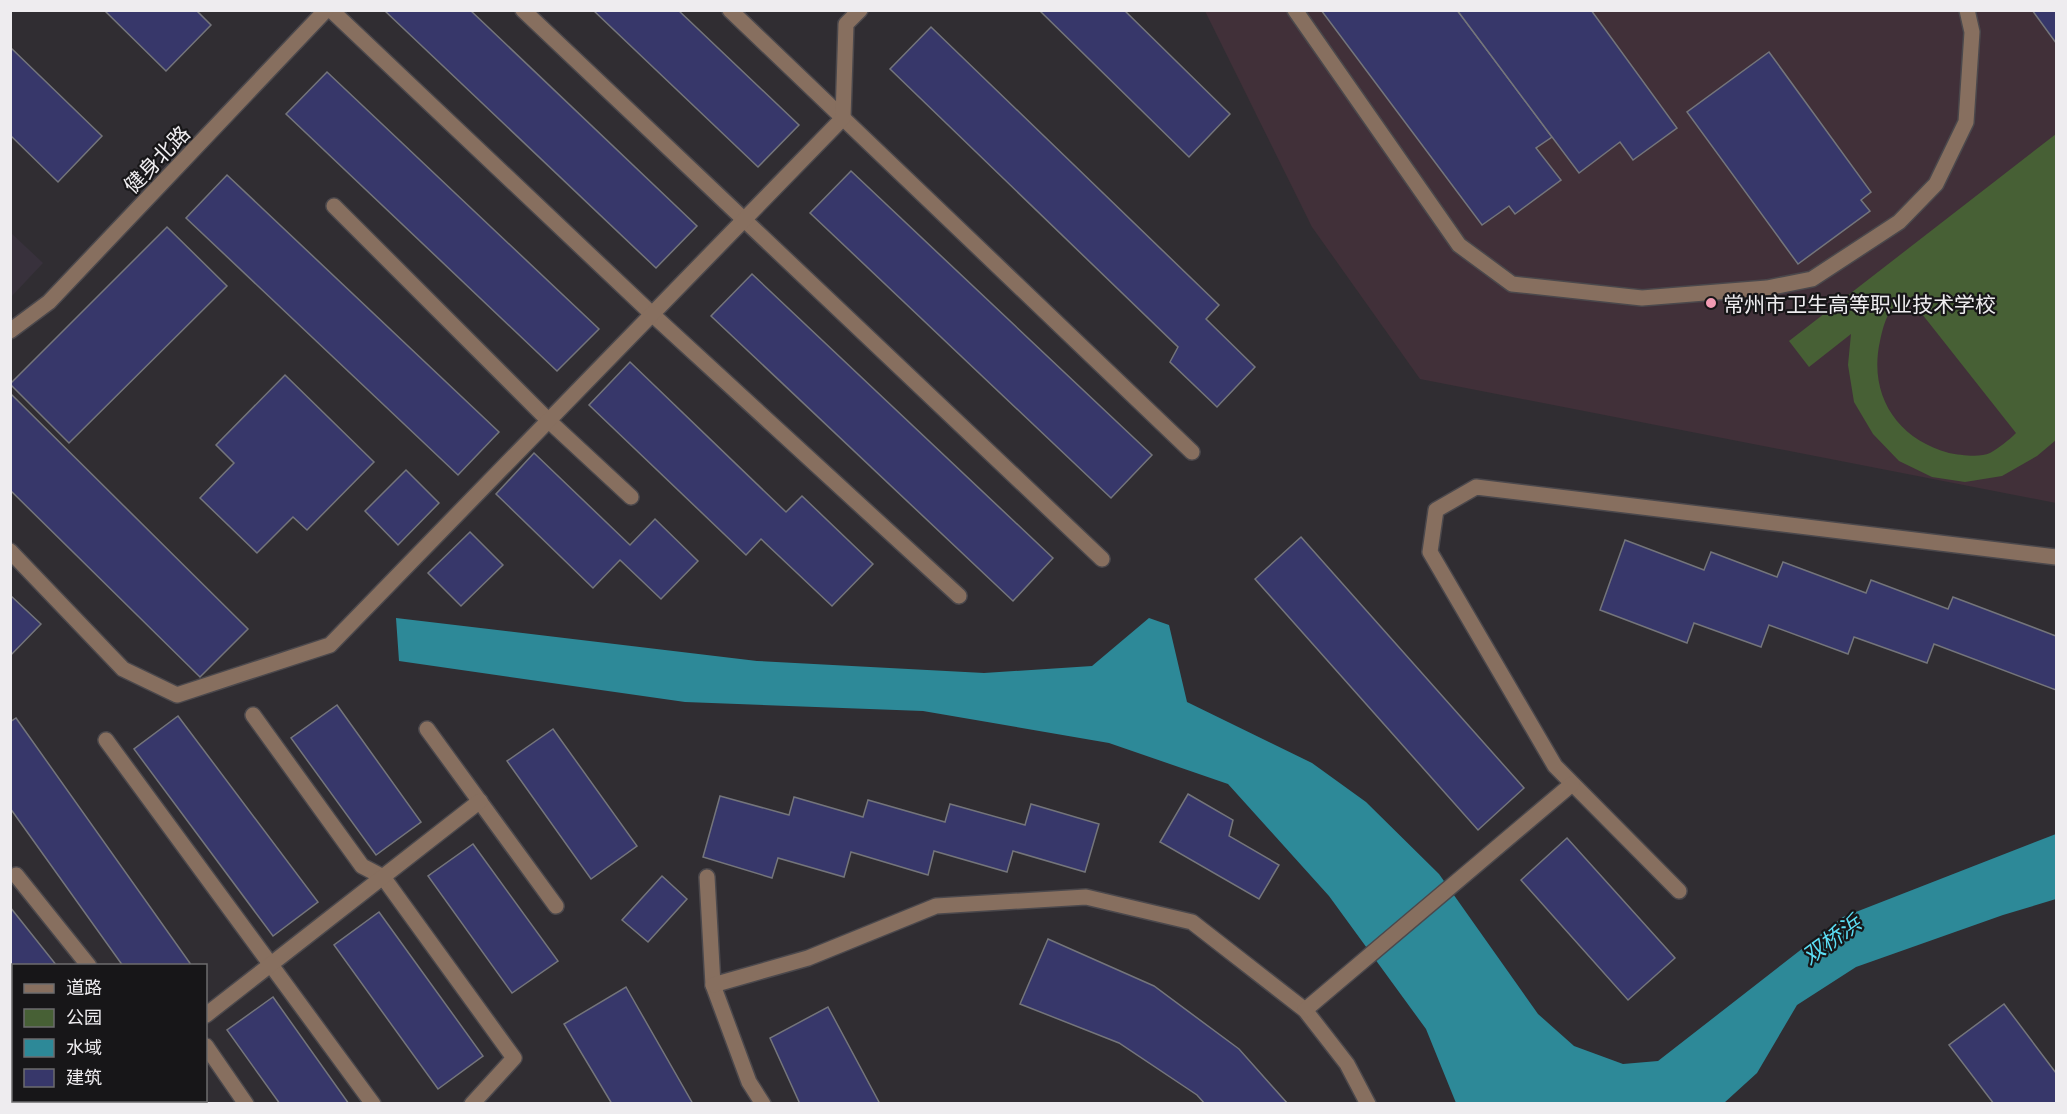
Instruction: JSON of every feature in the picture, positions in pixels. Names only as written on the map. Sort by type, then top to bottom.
[{"type":"street","points":[[329,10],[653,315],[958,596]]},
{"type":"street","name":"健身北路","points":[[10,331],[49,302],[329,10]]},
{"type":"street","points":[[524,10],[1102,559]]},
{"type":"street","points":[[730,10],[1192,452]]},
{"type":"street","points":[[10,551],[123,669],[177,695],[330,645],[843,118],[846,24],[860,10]]},
{"type":"street","points":[[1295,10],[1459,245],[1512,284],[1642,298],[1767,288],[1812,279],[1899,222],[1936,184],[1966,122],[1972,32],[1967,10]]},
{"type":"street","points":[[334,206],[549,421],[631,497]]},
{"type":"street","points":[[1679,891],[1555,766],[1430,552],[1436,510],[1476,487],[2056,557]]},
{"type":"street","points":[[254,715],[362,866],[383,877],[513,1058],[472,1104]]},
{"type":"street","points":[[427,729],[556,906]]},
{"type":"street","points":[[106,740],[272,964],[372,1104]]},
{"type":"street","points":[[1305,1010],[1572,784]]},
{"type":"street","points":[[207,1014],[480,801]]},
{"type":"street","points":[[16,875],[87,964]]},
{"type":"street","points":[[707,877],[713,985],[749,1082],[763,1104]]},
{"type":"street","points":[[713,985],[808,958],[936,906],[1086,897],[1192,922],[1305,1010],[1347,1064],[1368,1104]]},
{"type":"street","points":[[207,1047],[246,1104]]},
{"type":"shaded area","name":"常州市卫生高等职业技术学校","points":[[1205,11],[2056,11],[2056,503],[1420,379],[1312,227]]},
{"type":"shaded area","points":[[10,232],[43,263],[11,297],[10,297]]},
{"type":"green space","points":[[2056,134],[2056,440],[2037,456],[2002,476],[1965,482],[1932,477],[1899,461],[1873,434],[1854,402],[1848,365],[1851,334],[1809,367],[1789,341]],"holes":[[[1907,295],[2016,433],[1990,453],[1970,456],[1949,453],[1931,446],[1901,426],[1890,412],[1883,396],[1878,379],[1877,361],[1886,320],[1891,310]]]},
{"type":"water","name":"双桥浜","points":[[396,618],[757,661],[984,673],[1092,666],[1149,618],[1169,625],[1187,702],[1312,763],[1366,802],[1439,874],[1538,1014],[1574,1046],[1623,1064],[1658,1061],[1843,917],[2056,834],[2056,899],[2003,915],[1856,967],[1797,1005],[1757,1073],[1724,1103],[1456,1103],[1426,1029],[1329,896],[1228,784],[1109,743],[923,711],[685,702],[399,661]]},
{"type":"building","points":[[104,10],[196,10],[211,25],[166,71]]},
{"type":"building","points":[[470,10],[697,226],[656,268],[385,11]]},
{"type":"building","points":[[593,10],[678,10],[799,125],[758,167]]},
{"type":"building","points":[[1039,10],[1124,10],[1230,114],[1189,157]]},
{"type":"building","points":[[1321,10],[1457,10],[1552,137],[1536,148],[1561,180],[1515,214],[1509,206],[1482,225]]},
{"type":"building","points":[[1457,10],[1591,10],[1677,128],[1633,160],[1620,142],[1579,173]]},
{"type":"building","points":[[2032,10],[2056,10],[2056,43]]},
{"type":"building","points":[[931,27],[1219,305],[1206,319],[1255,367],[1217,407],[1170,362],[1178,347],[890,69]]},
{"type":"building","points":[[10,47],[102,136],[58,182],[10,135]]},
{"type":"building","points":[[1769,52],[1871,192],[1861,200],[1870,211],[1798,264],[1687,112]]},
{"type":"building","points":[[327,72],[599,329],[557,371],[286,114]]},
{"type":"building","points":[[851,171],[1152,455],[1111,498],[810,213]]},
{"type":"building","points":[[227,175],[499,432],[458,475],[186,218]]},
{"type":"building","points":[[167,227],[227,286],[69,443],[10,384]]},
{"type":"building","points":[[752,274],[1053,558],[1013,601],[711,316]]},
{"type":"building","points":[[630,362],[786,512],[802,496],[873,564],[832,606],[761,539],[746,555],[589,405]]},
{"type":"building","points":[[285,375],[374,462],[307,530],[293,517],[257,553],[200,498],[234,463],[216,445]]},
{"type":"building","points":[[12,395],[248,629],[200,677],[10,490],[10,397]]},
{"type":"building","points":[[534,453],[630,545],[655,519],[698,561],[661,599],[620,560],[593,588],[496,494]]},
{"type":"building","points":[[406,470],[439,503],[398,545],[365,511]]},
{"type":"building","points":[[470,532],[503,565],[461,606],[428,573]]},
{"type":"building","points":[[1301,537],[1524,788],[1478,830],[1255,579]]},
{"type":"building","points":[[1625,540],[1704,570],[1711,552],[1777,577],[1783,562],[1866,593],[1871,580],[1948,609],[1953,597],[2056,636],[2056,690],[1934,644],[1927,663],[1854,637],[1848,654],[1769,625],[1761,647],[1694,623],[1687,643],[1600,610]]},
{"type":"building","points":[[10,595],[41,624],[10,656]]},
{"type":"building","points":[[337,705],[421,822],[376,855],[291,738]]},
{"type":"building","points":[[178,716],[318,902],[273,936],[134,749]]},
{"type":"building","points":[[16,718],[191,964],[122,964],[10,808],[10,722]]},
{"type":"building","points":[[553,729],[637,846],[591,879],[507,761]]},
{"type":"building","points":[[1188,794],[1233,820],[1229,836],[1279,865],[1259,899],[1160,842]]},
{"type":"building","points":[[720,796],[789,815],[794,797],[863,817],[868,800],[945,822],[950,804],[1025,825],[1031,804],[1099,824],[1085,872],[1013,851],[1007,872],[934,851],[928,875],[851,852],[844,877],[778,858],[772,878],[703,857]]},
{"type":"building","points":[[1567,838],[1675,958],[1628,1000],[1521,880]]},
{"type":"building","points":[[473,844],[558,961],[512,993],[428,876]]},
{"type":"building","points":[[662,876],[687,899],[648,942],[622,920]]},
{"type":"building","points":[[10,907],[55,964],[12,964],[12,985],[10,983]]},
{"type":"building","points":[[379,912],[483,1056],[438,1089],[334,945]]},
{"type":"building","points":[[1048,939],[1154,986],[1239,1049],[1288,1104],[1205,1104],[1197,1095],[1119,1043],[1020,1004]]},
{"type":"building","points":[[626,987],[693,1104],[612,1104],[564,1024]]},
{"type":"building","points":[[273,997],[349,1104],[280,1104],[227,1030]]},
{"type":"building","points":[[2004,1004],[2056,1073],[2056,1104],[1994,1104],[1949,1045]]},
{"type":"building","points":[[828,1007],[880,1104],[800,1104],[770,1038]]},
{"type":"building","points":[[10,1086],[12,1102],[23,1102],[24,1104],[10,1104]]},
{"type":"building","points":[[134,1102],[165,1102],[166,1104],[132,1104]]},
{"type":"place","name":"常州市卫生高等职业技术学校","points":[[1711,303]]}]
